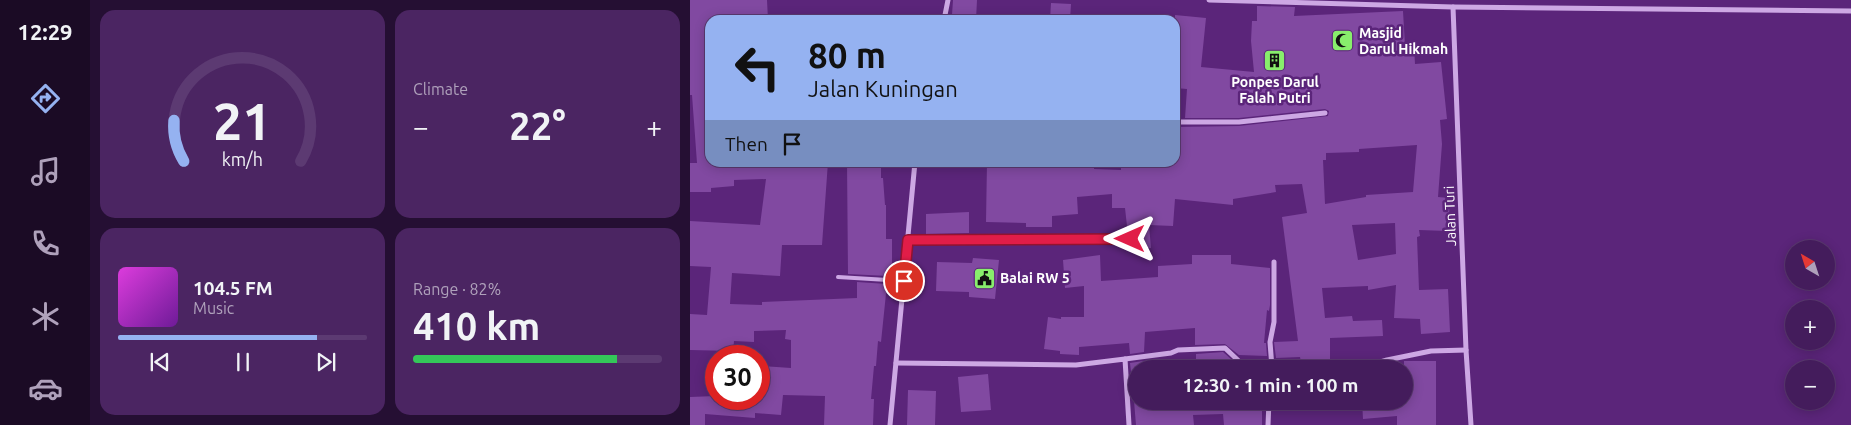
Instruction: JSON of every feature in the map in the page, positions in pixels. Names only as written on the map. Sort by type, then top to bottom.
[{"type":"street","points":[[945,15],[948,0]]},
{"type":"street","points":[[1209,0],[1453,7],[1851,10]]},
{"type":"street","name":"Jalan Turi","points":[[1453,7],[1466,350],[1471,425]]},
{"type":"street","points":[[1180,122],[1239,122],[1325,113]]},
{"type":"street","points":[[890,425],[915,167]]},
{"type":"street","points":[[908,240],[1130,239]]},
{"type":"street","points":[[1271,360],[1270,342],[1274,322],[1274,262]]},
{"type":"street","points":[[896,362],[1076,365],[1178,350],[1225,348],[1237,360]]},
{"type":"street","points":[[1387,360],[1431,351],[1466,350]]},
{"type":"street","points":[[1125,359],[1129,425]]},
{"type":"street","points":[[1268,425],[1269,410]]},
{"type":"lane","points":[[838,277],[904,281]]},
{"type":"building","points":[[690,0],[767,0],[768,15],[705,15],[705,167],[828,167],[822,245],[782,245],[780,276],[732,273],[730,304],[762,305],[762,302],[857,298],[857,282],[887,284],[881,342],[878,341],[876,366],[874,366],[871,399],[874,399],[873,425],[824,425],[825,396],[783,395],[781,415],[755,413],[755,418],[705,414],[705,425],[690,425],[690,397],[705,396],[705,410],[770,410],[770,367],[791,368],[791,340],[785,339],[786,330],[754,331],[754,342],[734,341],[734,345],[705,345],[705,350],[690,350],[690,314],[707,315],[711,267],[690,266],[690,221],[760,225],[766,179],[734,180],[734,186],[711,188],[711,192],[690,192],[690,163],[697,163],[692,95],[690,95]]},
{"type":"building","points":[[953,0],[977,0],[976,15],[952,15]]},
{"type":"building","points":[[1051,3],[1071,4],[1070,15],[1050,15]]},
{"type":"building","points":[[1257,6],[1295,7],[1294,16],[1403,11],[1405,46],[1414,46],[1415,64],[1441,62],[1447,119],[1440,120],[1442,144],[1438,197],[1450,198],[1448,231],[1419,230],[1420,236],[1417,237],[1419,290],[1448,289],[1450,332],[1421,334],[1420,319],[1394,318],[1396,285],[1368,290],[1368,286],[1322,288],[1325,318],[1352,316],[1353,321],[1382,320],[1383,336],[1330,338],[1330,359],[1301,360],[1300,357],[1276,358],[1274,342],[1298,341],[1282,217],[1307,213],[1302,184],[1275,185],[1276,192],[1233,199],[1233,205],[1175,199],[1173,226],[1149,225],[1151,248],[1130,250],[1129,243],[1133,242],[1134,238],[1128,235],[1125,208],[1112,208],[1112,194],[1077,197],[1078,214],[1052,216],[1052,227],[1026,227],[1026,223],[986,222],[987,167],[1094,167],[1094,169],[1121,170],[1121,167],[1180,167],[1180,127],[1239,126],[1328,116],[1329,111],[1325,109],[1239,118],[1185,118],[1187,89],[1180,88],[1180,15],[1206,18],[1201,67],[1254,72],[1251,41],[1252,21],[1257,21]],"holes":[[[1417,145],[1413,192],[1366,195],[1366,197],[1325,204],[1323,160],[1326,160],[1326,153],[1359,152],[1359,149]],[[1395,223],[1396,254],[1358,260],[1352,225]]]},
{"type":"building","points":[[847,167],[881,167],[886,205],[886,239],[892,239],[892,271],[889,271],[888,276],[848,274]]},
{"type":"building","points":[[969,212],[969,233],[926,234],[926,214]]},
{"type":"building","points":[[1100,255],[1101,281],[1158,277],[1158,266],[1192,264],[1192,255],[1231,255],[1231,264],[1270,268],[1270,305],[1269,311],[1267,310],[1264,343],[1266,343],[1267,356],[1239,355],[1225,344],[1195,345],[1195,328],[1145,332],[1144,352],[1130,354],[1129,343],[1079,347],[1079,355],[1060,354],[1060,351],[1044,349],[1048,317],[1061,319],[1061,317],[1084,317],[1084,286],[1065,288],[1063,260]]},
{"type":"building","points":[[973,258],[999,260],[995,299],[969,297],[969,292],[936,291],[937,262],[972,263]]},
{"type":"building","points":[[1223,352],[1231,360],[1196,360],[1196,354]]},
{"type":"building","points":[[1413,361],[1436,361],[1436,425],[1397,425],[1397,416],[1363,419],[1362,410],[1413,410]]},
{"type":"building","points":[[988,374],[991,410],[961,412],[958,377]]},
{"type":"building","points":[[908,390],[936,391],[935,425],[907,425]]},
{"type":"building","points":[[1135,410],[1262,410],[1262,425],[1224,425],[1223,414],[1193,415],[1194,425],[1136,425]]},
{"type":"place","name":"Masjid Darul Hikmah","points":[[1343,41]]},
{"type":"place","name":"Ponpes Darul Falah Putri","points":[[1275,60]]},
{"type":"place","name":"Balai RW 5","points":[[984,278]]},
{"type":"route","points":[[904,281],[908,240],[1130,239]]}]
